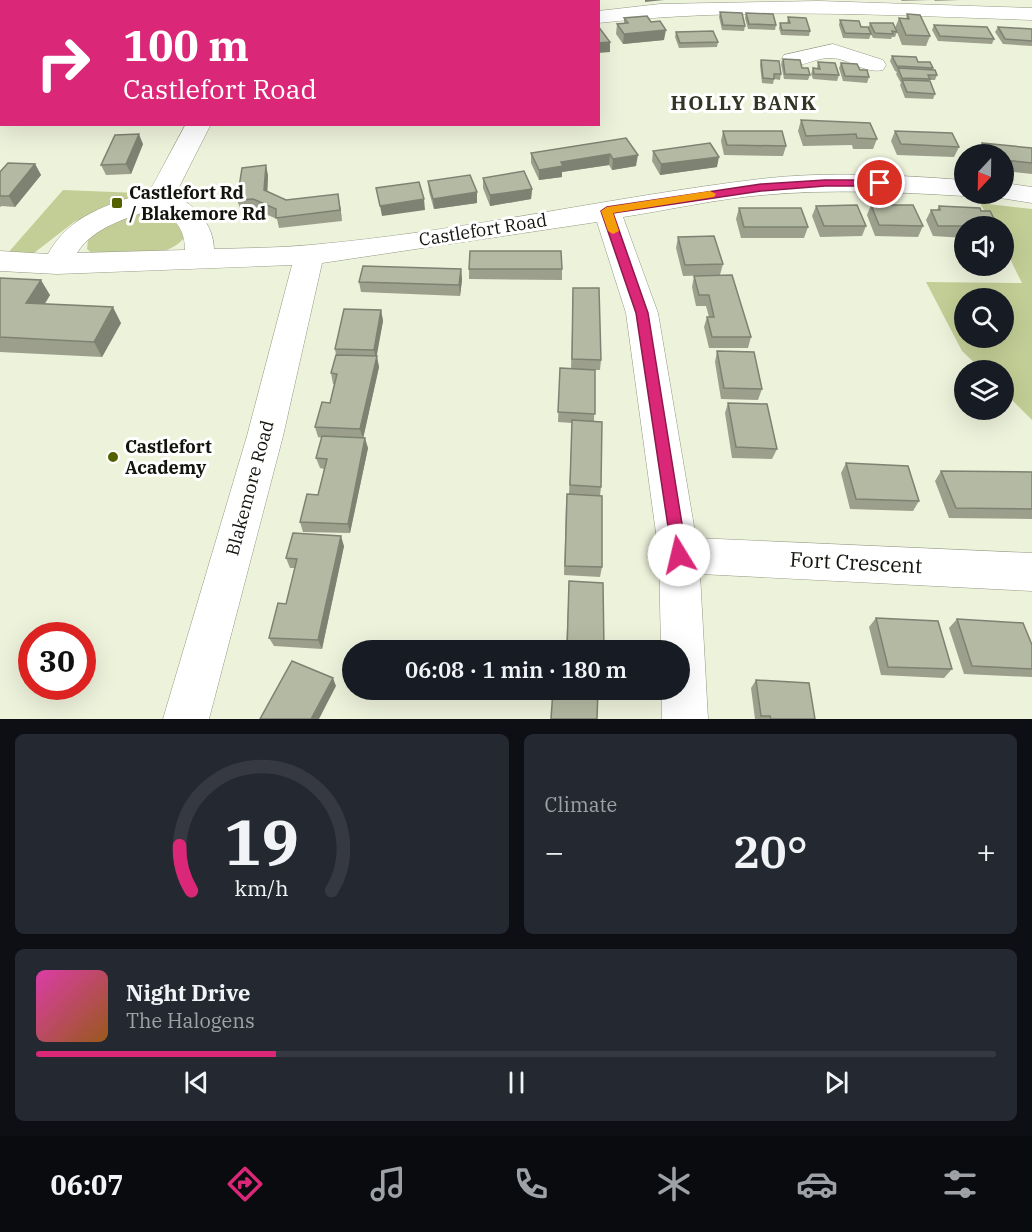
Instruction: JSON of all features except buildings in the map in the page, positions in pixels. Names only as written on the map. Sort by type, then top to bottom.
[{"type":"street","points":[[600,17],[660,10],[819,7],[1032,14]]},
{"type":"street","points":[[819,7],[833,51]]},
{"type":"street","points":[[792,60],[833,51],[875,65]]},
{"type":"street","points":[[57,264],[69,242],[90,226],[134,206],[160,198],[198,126]]},
{"type":"street","name":"Castlefort Road","points":[[0,261],[57,264],[309,255],[458,235],[761,187],[825,183],[954,188]]},
{"type":"street","points":[[1014,192],[1032,195]]},
{"type":"street","points":[[160,198],[188,217],[198,231],[201,243],[199,258]]},
{"type":"street","points":[[607,211],[642,313],[679,555],[685,719]]},
{"type":"street","name":"Blakemore Road","points":[[186,719],[265,436],[309,255]]},
{"type":"street","name":"Fort Crescent","points":[[679,555],[1032,572]]},
{"type":"green space","points":[[63,190],[138,193],[74,222],[34,253],[7,254]]},
{"type":"green space","points":[[981,204],[1032,209],[1032,420],[1014,402],[1014,360],[971,360],[960,348],[1014,348],[1014,288],[954,288],[954,336],[926,282],[1022,283],[1014,267],[1014,216],[987,216]]},
{"type":"green space","points":[[150,209],[168,213],[180,223],[187,234],[179,243],[158,253],[133,256],[96,257],[87,249],[88,239],[98,229]]},
{"type":"slow traffic","points":[[613,231],[607,211],[710,194]]},
{"type":"place","name":"Castlefort Rd / Blakemore Rd","points":[[117,203]]},
{"type":"place","name":"Castlefort Academy","points":[[113,457]]},
{"type":"district","name":"HOLLY BANK","points":[[744,103]]},
{"type":"route","points":[[679,555],[642,313],[607,211],[761,187],[825,183],[880,183]]}]
